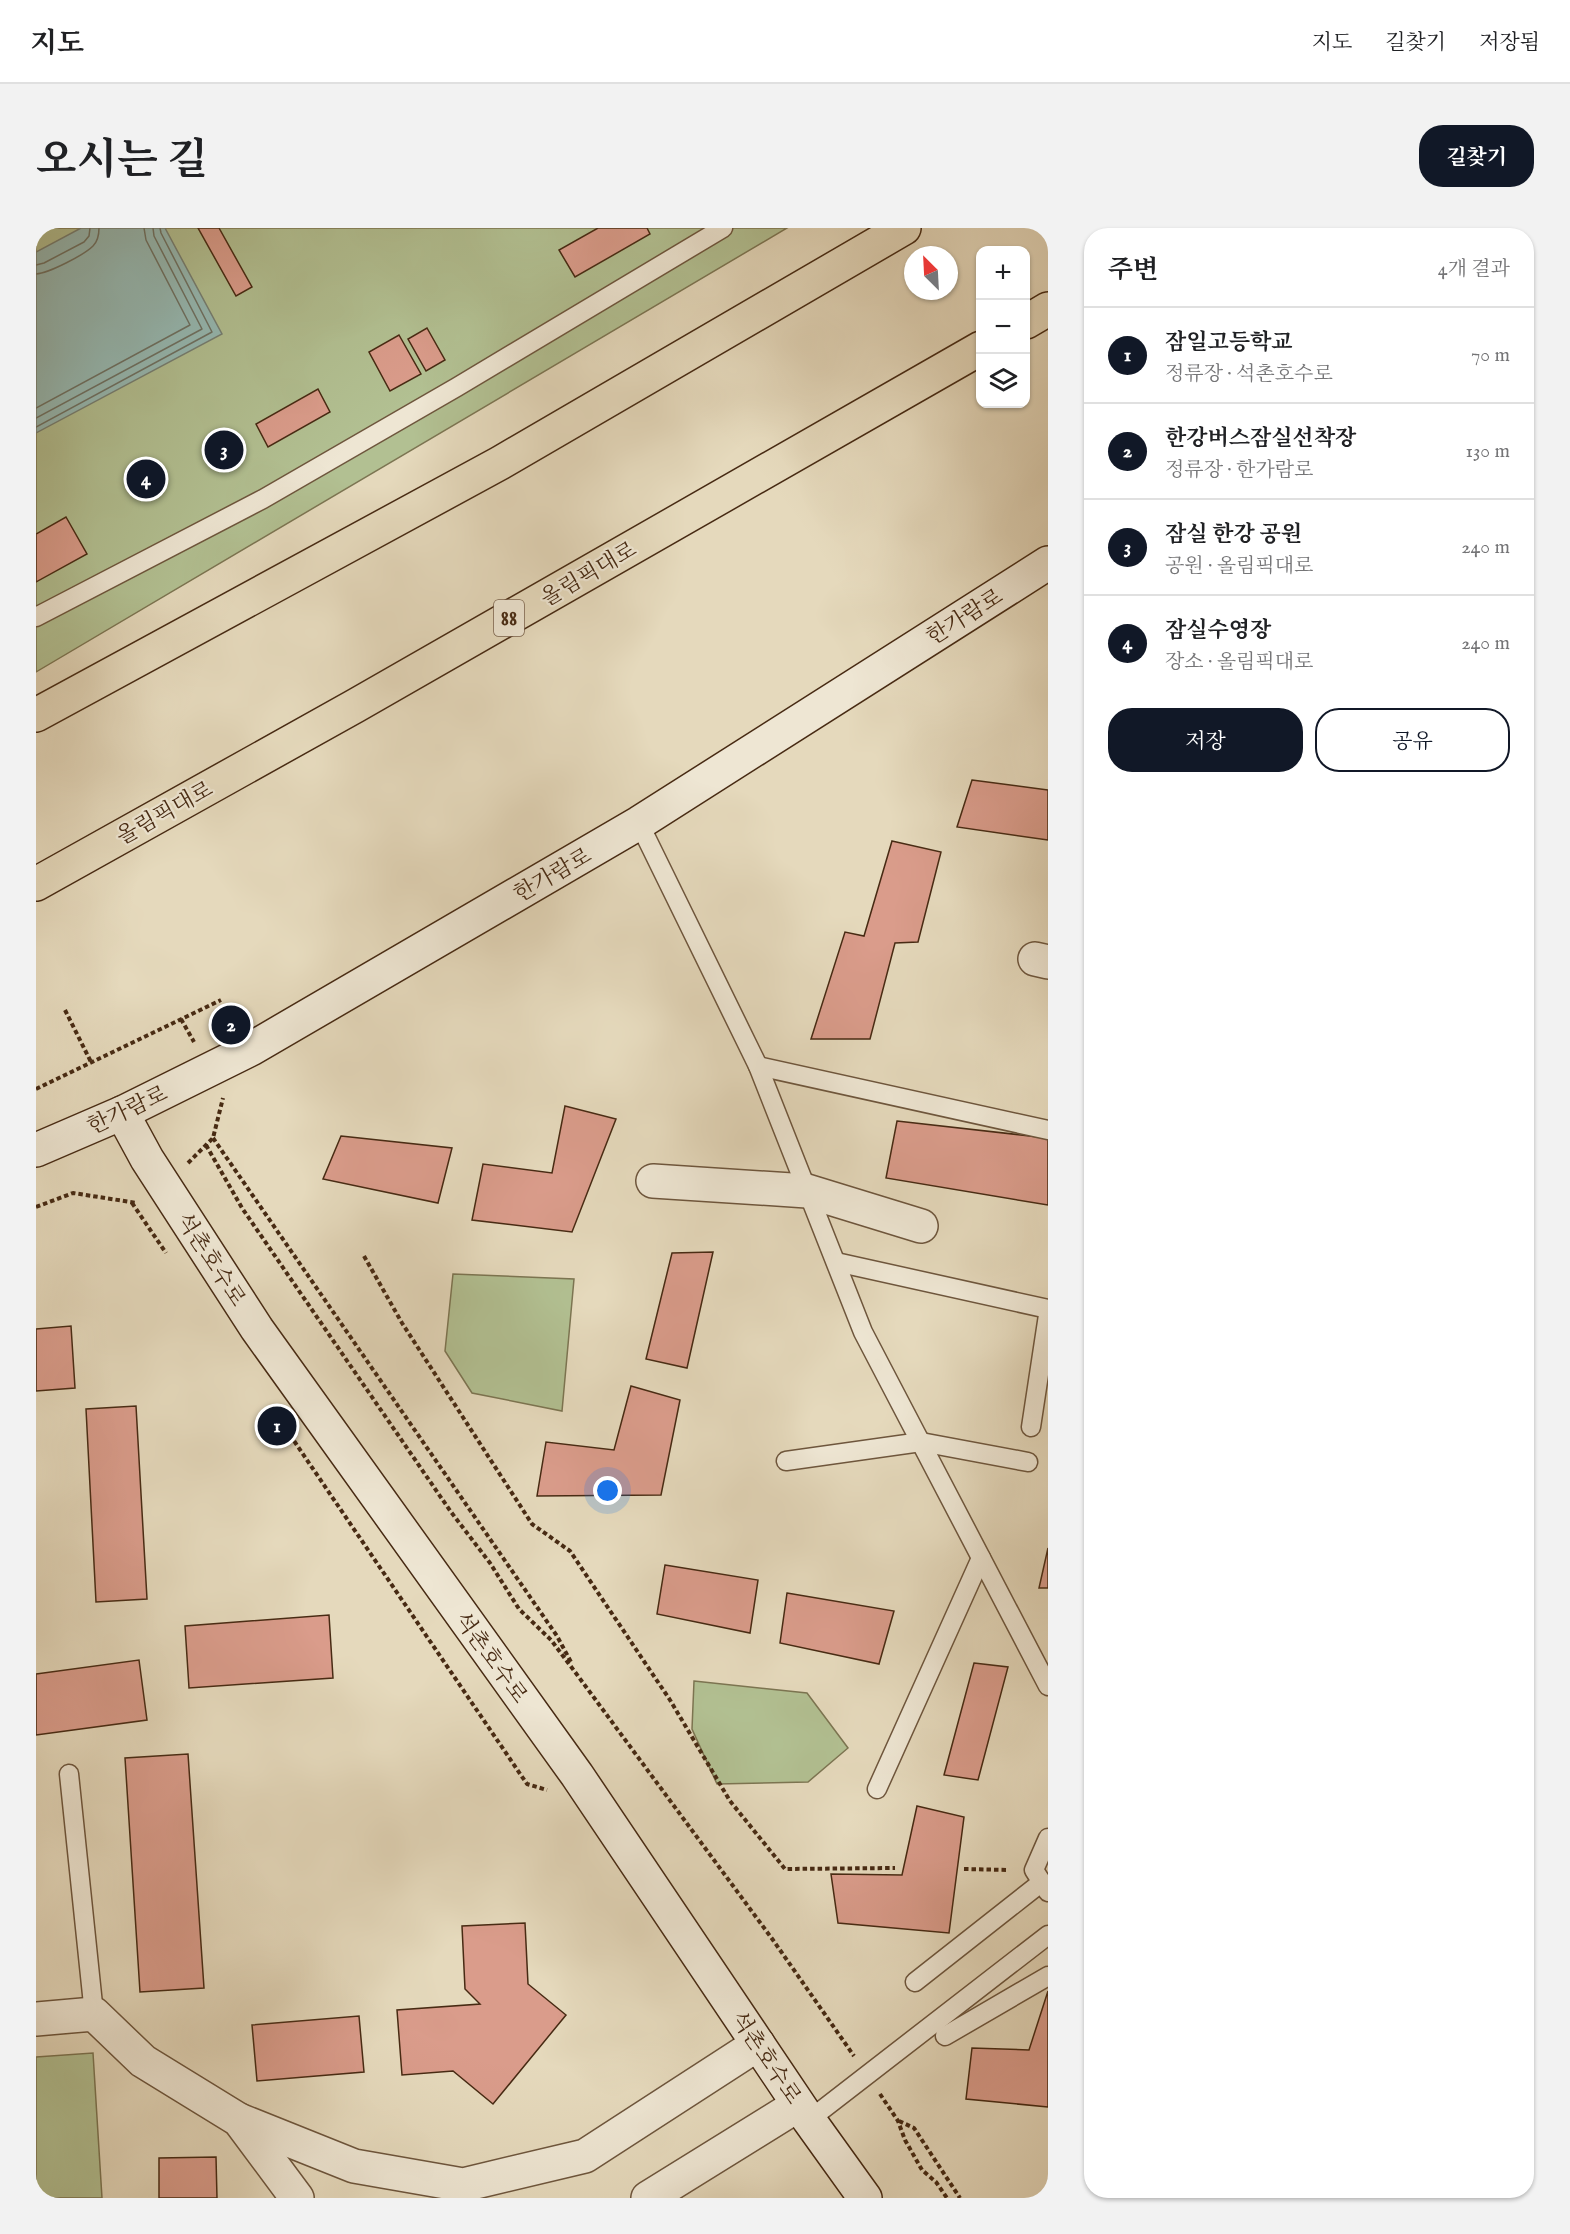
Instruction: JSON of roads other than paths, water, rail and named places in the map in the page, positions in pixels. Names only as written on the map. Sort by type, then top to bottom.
[{"type":"highway","points":[[36,715],[500,464],[904,228]]},
{"type":"highway","points":[[1030,320],[1048,309]]},
{"type":"highway","name":"올림픽대로","points":[[36,884],[355,706],[976,351]]},
{"type":"street","name":"한가람로","points":[[36,1150],[122,1113],[251,1049],[639,823],[1048,563]]},
{"type":"street","name":"석촌호수로","points":[[122,1113],[147,1159],[257,1329],[577,1775],[804,2112],[865,2198]]},
{"type":"street","points":[[653,1181],[807,1191],[921,1226]]},
{"type":"street","points":[[36,2019],[94,2014],[142,2061],[239,2120],[354,2166],[463,2185],[585,2156],[758,2044]]},
{"type":"street","points":[[648,2198],[804,2112]]},
{"type":"street","points":[[239,2120],[297,2198]]},
{"type":"lane","points":[[36,617],[263,499],[457,387],[723,228]]},
{"type":"lane","points":[[639,823],[758,1066],[863,1332],[1048,1686]]},
{"type":"lane","points":[[758,1066],[1048,1130]]},
{"type":"lane","points":[[836,1262],[1048,1308]]},
{"type":"lane","points":[[1032,1427],[1048,1315]]},
{"type":"lane","points":[[786,1461],[921,1442],[1028,1462]]},
{"type":"lane","points":[[877,1789],[981,1558]]},
{"type":"lane","points":[[69,1774],[94,2014]]},
{"type":"lane","points":[[915,1982],[1041,1882],[1048,1838]]},
{"type":"lane","points":[[804,2112],[867,2075],[1048,1935]]},
{"type":"lane","points":[[945,2036],[1048,1976]]},
{"type":"water","points":[[81,228],[165,228],[222,334],[36,433],[36,252]]},
{"type":"place","name":"잠실 한강 공원","points":[[224,450]]},
{"type":"place","name":"잠실수영장","points":[[146,479]]},
{"type":"place","name":"한강버스잠실선착장","points":[[231,1025]]},
{"type":"place","name":"잠일고등학교","points":[[277,1426]]}]
